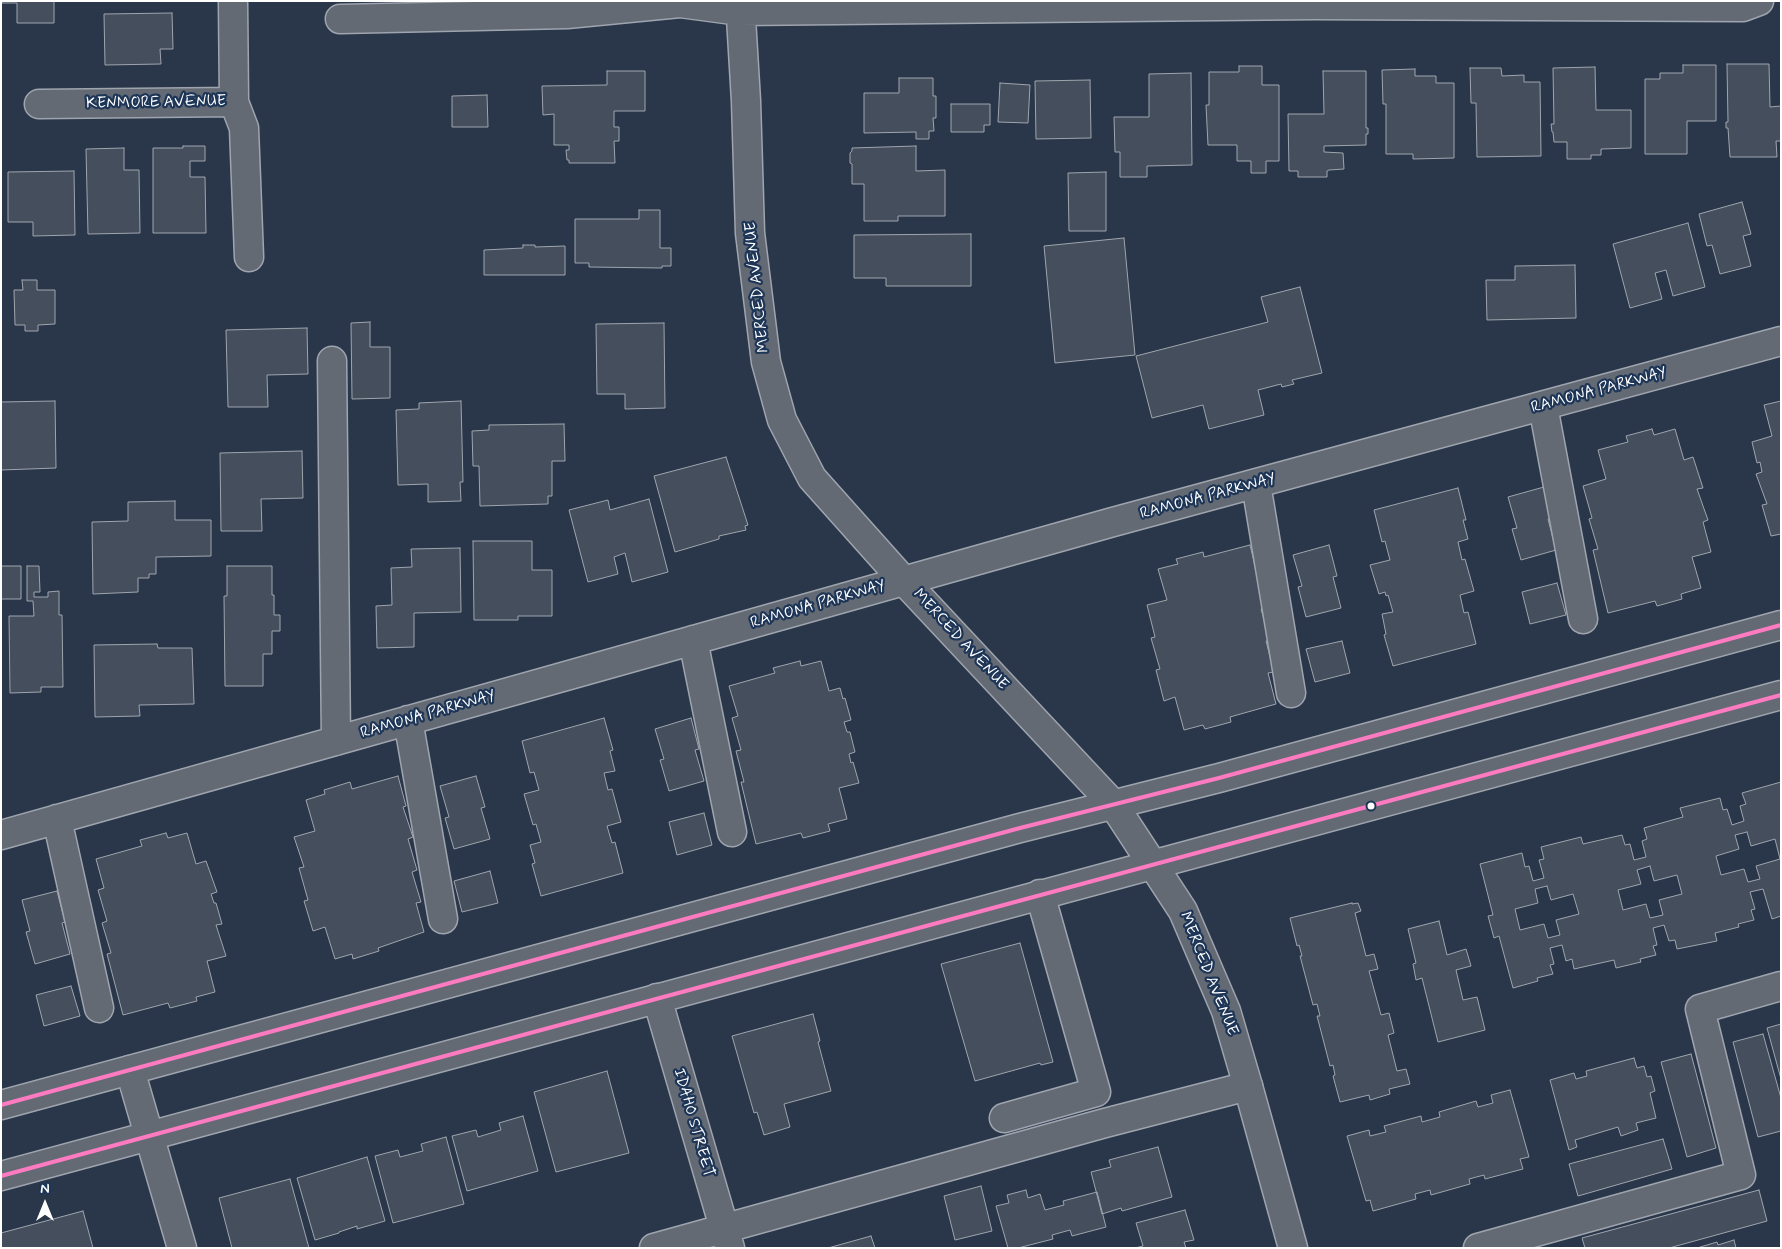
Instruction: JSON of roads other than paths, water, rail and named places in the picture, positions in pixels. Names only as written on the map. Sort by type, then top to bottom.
[{"type":"street","name":"KENMORE AVENUE","points":[[38,104],[234,102],[232,1]]},
{"type":"street","points":[[340,19],[567,14],[680,2],[740,6],[1314,3],[1743,7],[1758,1]]},
{"type":"street","name":"MERCED AVENUE","points":[[740,6],[746,101],[750,232],[766,362],[782,420],[812,478],[904,581],[1113,804],[1183,911],[1226,1011],[1293,1248]]},
{"type":"street","points":[[234,102],[244,128],[249,257]]},
{"type":"street","name":"RAMONA PARKWAY","points":[[1,835],[904,581],[1781,341]]},
{"type":"street","points":[[332,361],[336,741]]},
{"type":"street","points":[[1543,406],[1583,619]]},
{"type":"street","points":[[1256,484],[1291,693]]},
{"type":"street","points":[[1,1105],[732,905],[1020,828],[1219,778],[1781,626]]},
{"type":"street","points":[[693,640],[732,832]]},
{"type":"street","points":[[1,1176],[1781,695]]},
{"type":"street","points":[[408,720],[443,919]]},
{"type":"street","points":[[57,820],[99,1008]]},
{"type":"street","points":[[1040,894],[1105,1123]]},
{"type":"street","points":[[1478,1248],[1742,1175],[1700,1009],[1781,986]]},
{"type":"street","name":"IDAHO STREET","points":[[657,998],[727,1238]]},
{"type":"street","points":[[130,1070],[182,1248]]},
{"type":"street","points":[[654,1248],[727,1238],[1105,1123],[1248,1086]]},
{"type":"street","points":[[1004,1118],[1096,1092]]}]
